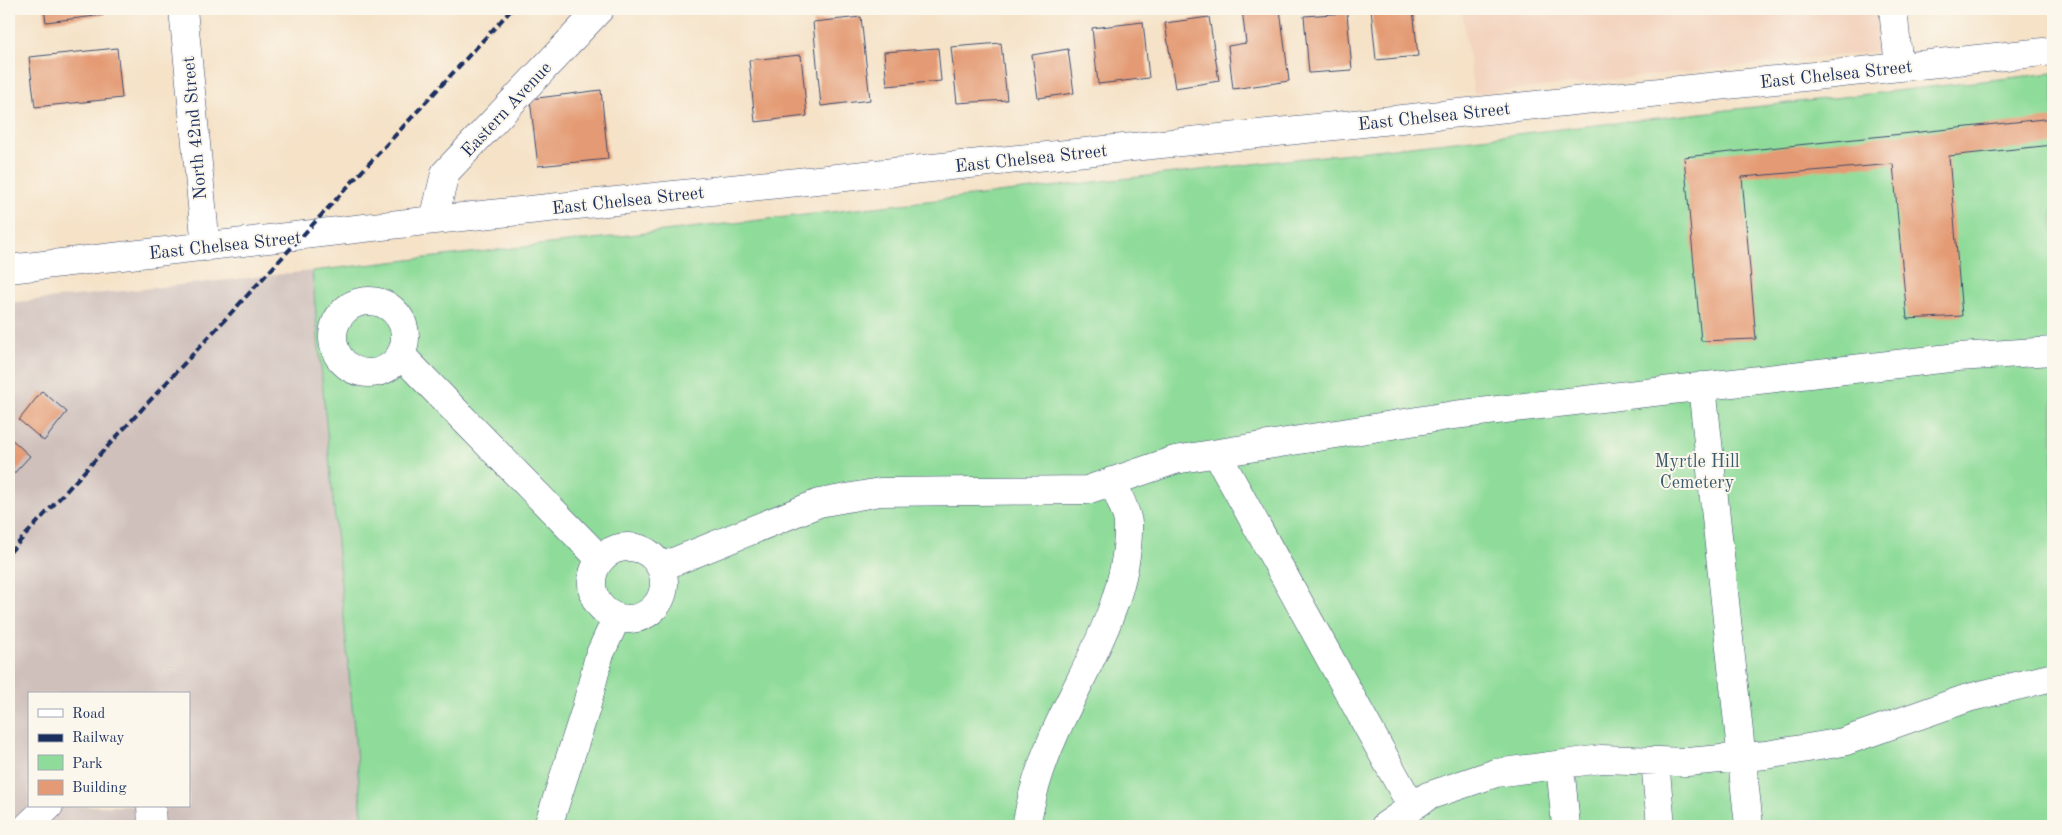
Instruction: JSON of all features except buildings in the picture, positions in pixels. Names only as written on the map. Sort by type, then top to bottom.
[{"type":"street","name":"North 42nd Street","points":[[183,9],[206,247]]},
{"type":"street","name":"Eastern Avenue","points":[[434,220],[445,173],[600,9]]},
{"type":"street","points":[[1893,9],[1899,67]]},
{"type":"street","name":"East Chelsea Street","points":[[9,268],[434,220],[2053,51]]},
{"type":"street","points":[[661,567],[819,503],[880,492],[1087,490],[1175,460],[1454,415],[1958,357],[2053,352]]},
{"type":"street","points":[[401,355],[600,559]]},
{"type":"street","points":[[1702,386],[1749,826]]},
{"type":"street","points":[[1217,454],[1412,808]]},
{"type":"street","points":[[1026,826],[1032,792],[1054,734],[1106,626],[1124,572],[1128,522],[1112,481]]},
{"type":"street","points":[[620,547],[644,550],[654,557],[661,567],[664,578],[663,590],[655,606],[641,616],[629,618],[617,617],[606,612],[598,604],[593,593],[594,569],[600,559],[609,551],[620,547]]},
{"type":"street","points":[[548,826],[586,708],[598,656],[617,617]]},
{"type":"street","points":[[1385,826],[1428,796],[1496,773],[1601,759],[1687,762],[1843,742],[1968,698],[2053,677]]},
{"type":"street","points":[[1655,761],[1661,826]]},
{"type":"street","points":[[1560,764],[1566,826]]},
{"type":"street","points":[[28,826],[47,808]]},
{"type":"street","points":[[150,808],[152,826]]},
{"type":"shaded area","points":[[1462,9],[1690,9],[1701,11],[1707,9],[1877,9],[1882,51],[1474,94]]},
{"type":"shaded area","points":[[312,271],[363,826],[9,826],[9,303]]},
{"type":"green space","name":"Myrtle Hill Cemetery","points":[[2053,73],[2053,826],[363,826],[312,271]]},
{"type":"railway","points":[[9,553],[512,9]]}]
